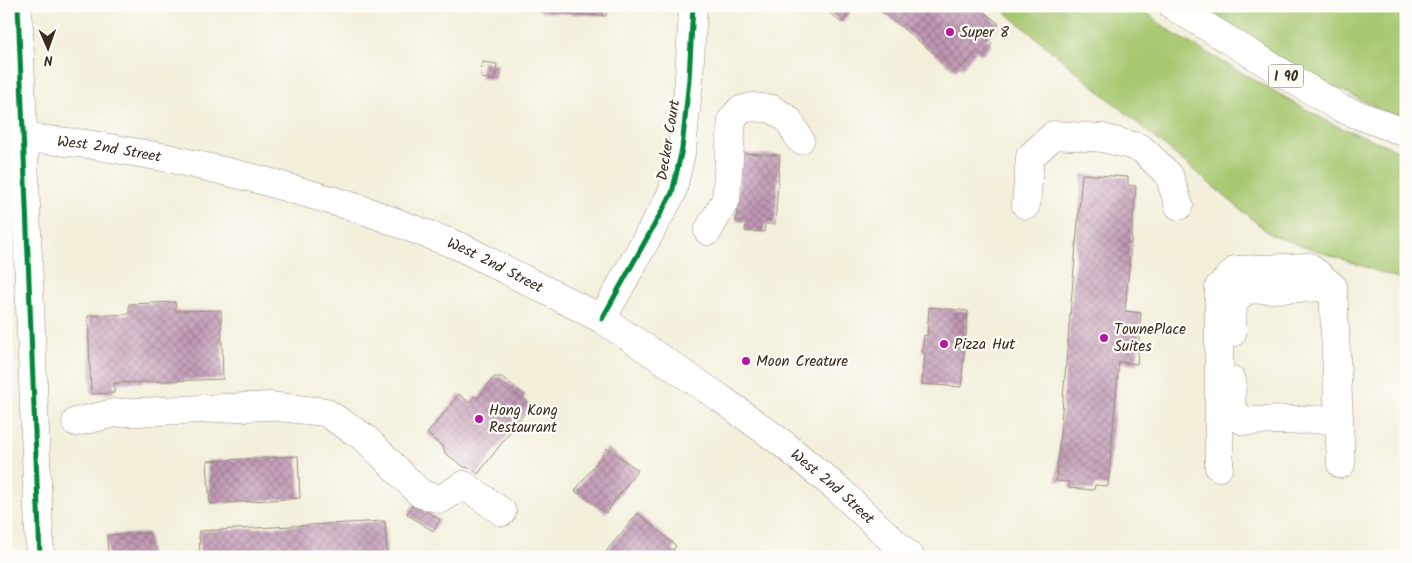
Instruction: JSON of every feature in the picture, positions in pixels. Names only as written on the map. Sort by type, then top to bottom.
[{"type":"main road","points":[[18,6],[14,136],[40,557]]},
{"type":"main road","name":"Decker Court","points":[[602,319],[672,193],[682,149],[689,79],[693,6]]},
{"type":"main road","name":"I 90","points":[[1173,6],[1340,108],[1406,133]]},
{"type":"main road","points":[[708,231],[726,199],[732,119],[740,110],[752,107],[772,109],[788,119],[800,140]]},
{"type":"main road","points":[[1026,205],[1030,157],[1054,135],[1103,138],[1141,148],[1168,175],[1179,206]]},
{"type":"main road","name":"West 2nd Street","points":[[14,136],[87,144],[168,158],[261,180],[361,209],[461,247],[602,319],[720,398],[782,443],[840,490],[910,557]]},
{"type":"main road","points":[[1219,467],[1219,287],[1236,270],[1309,267],[1334,287],[1341,464]]},
{"type":"main road","points":[[1334,287],[1244,290],[1233,304],[1231,408],[1244,421],[1339,419]]},
{"type":"main road","points":[[76,422],[115,413],[260,406],[325,412],[365,438],[421,494],[441,498],[464,485],[502,512]]},
{"type":"green space","points":[[998,6],[1138,6],[1174,34],[1332,124],[1406,153],[1406,281],[1271,235]]},
{"type":"green space","points":[[1201,6],[1406,6],[1406,117],[1385,112],[1282,60]]},
{"type":"building","points":[[541,6],[607,6],[606,16],[540,12]]},
{"type":"building","points":[[821,6],[855,6],[842,23]]},
{"type":"building","name":"Super 8","points":[[875,6],[977,6],[999,24],[987,39],[992,44],[982,55],[976,51],[962,68],[960,66],[956,71]]},
{"type":"building","points":[[482,62],[497,64],[495,80],[481,78]]},
{"type":"building","points":[[741,153],[780,155],[775,224],[765,224],[764,232],[745,231],[746,222],[736,221]]},
{"type":"building","name":"TownePlace Suites","points":[[1082,174],[1128,177],[1128,185],[1136,186],[1125,311],[1141,313],[1137,364],[1119,362],[1108,486],[1095,485],[1094,490],[1069,488],[1069,482],[1056,481]]},
{"type":"building","points":[[175,302],[176,311],[221,310],[223,379],[114,383],[114,393],[91,394],[88,316],[129,314],[129,304]]},
{"type":"building","name":"Pizza Hut","points":[[929,307],[968,311],[961,387],[922,384],[925,352],[922,352],[924,335],[927,336]]},
{"type":"building","name":"Hong Kong Restaurant","points":[[494,377],[502,377],[525,395],[523,398],[531,405],[478,474],[471,468],[464,467],[445,453],[443,447],[427,434],[459,394],[470,403],[475,396],[478,398]]},
{"type":"building","points":[[607,448],[638,470],[606,513],[575,491]]},
{"type":"building","points":[[298,456],[300,498],[210,504],[207,461]]},
{"type":"building","points":[[415,503],[440,520],[433,531],[407,514]]},
{"type":"building","points":[[638,513],[676,546],[673,550],[681,557],[605,557],[603,555]]},
{"type":"building","points":[[385,521],[387,557],[200,557],[199,531]]},
{"type":"building","points":[[149,533],[151,557],[108,557],[107,535]]},
{"type":"cycle path","points":[[18,6],[40,557]]},
{"type":"cycle path","points":[[602,319],[672,193],[682,149],[689,79],[693,6]]},
{"type":"place","name":"Super 8","points":[[950,32]]},
{"type":"place","name":"TownePlace Suites","points":[[1104,338]]},
{"type":"place","name":"Pizza Hut","points":[[944,344]]},
{"type":"place","name":"Moon Creature","points":[[746,361]]},
{"type":"place","name":"Hong Kong Restaurant","points":[[479,419]]}]
